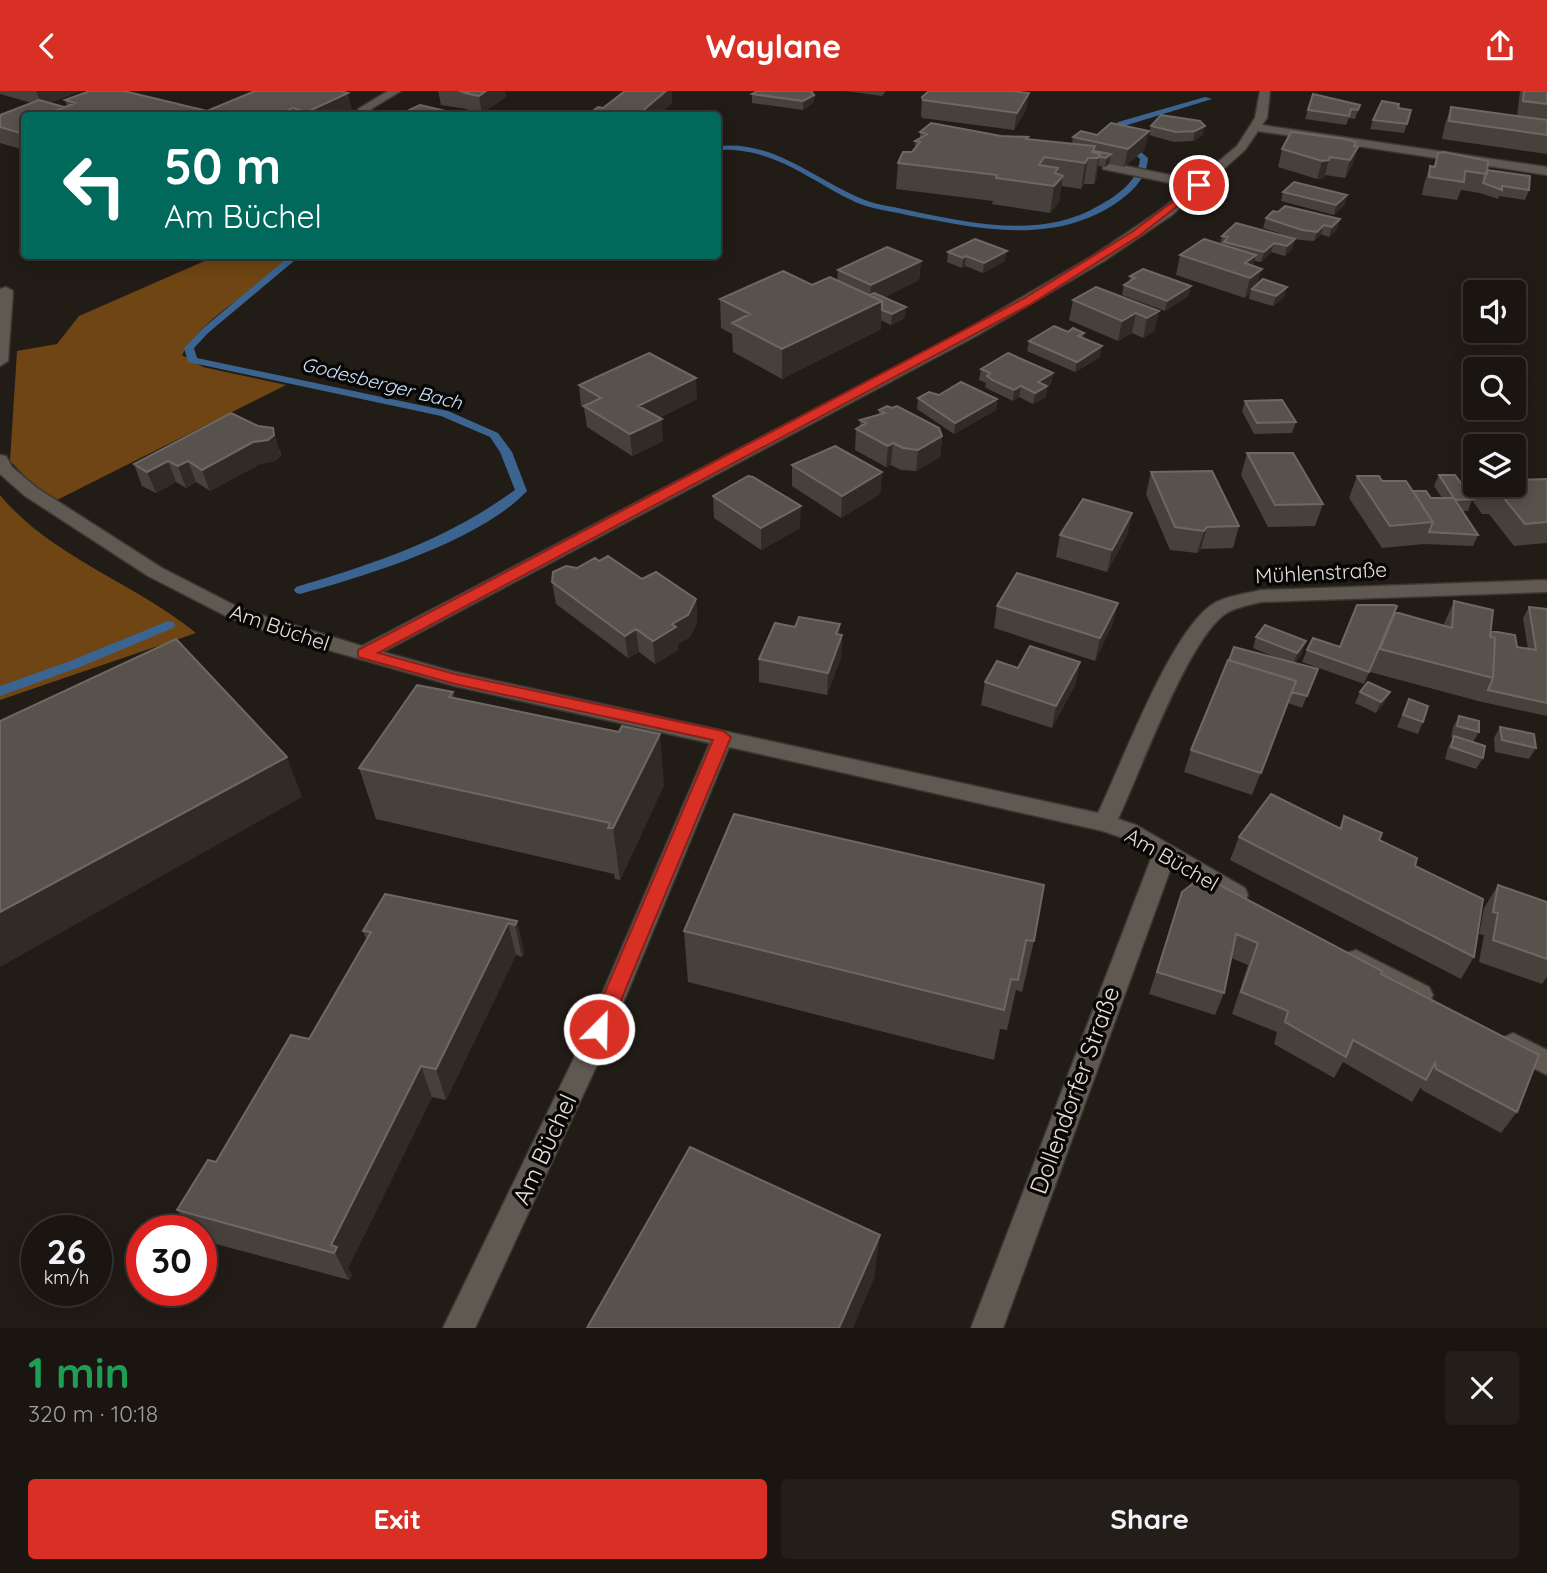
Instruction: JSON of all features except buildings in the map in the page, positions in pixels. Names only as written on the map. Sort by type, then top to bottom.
[{"type":"street","points":[[368,112],[364,109],[396,91]]},
{"type":"street","points":[[363,654],[1016,308],[1108,252],[1199,185],[1241,148],[1264,108],[1262,91]]},
{"type":"street","points":[[1255,127],[1547,171]]},
{"type":"street","points":[[1107,166],[1199,185]]},
{"type":"street","points":[[0,361],[6,291]]},
{"type":"street","name":"Am Büchel","points":[[0,460],[5,470],[31,492],[178,585],[235,613],[363,654],[455,679],[1105,823],[1128,831],[1260,908]]},
{"type":"street","name":"Mühlenstraße","points":[[1105,823],[1187,644],[1205,620],[1228,604],[1286,594],[1547,586]]},
{"type":"street","name":"Am Büchel","points":[[459,1328],[589,1054],[723,737]]},
{"type":"street","name":"Dollendorfer Straße","points":[[987,1328],[1165,853]]},
{"type":"street","points":[[1332,947],[1439,1005]]},
{"type":"street","points":[[1487,1031],[1547,1063]]},
{"type":"shaded area","points":[[209,259],[288,259],[218,314],[192,340],[182,355],[203,367],[286,385],[51,503],[10,461],[17,351],[57,344],[79,316]]},
{"type":"shaded area","points":[[0,495],[21,517],[68,553],[147,599],[196,633],[0,700]]},
{"type":"waterway","name":"Godesberger Bach","points":[[721,148],[753,149],[771,155],[874,206],[959,223],[1014,228],[1041,227],[1067,223],[1092,214],[1115,200],[1135,182],[1142,171],[1144,158],[1123,140],[1118,129],[1121,124],[1208,99]]},
{"type":"waterway","name":"Godesberger Bach","points":[[292,259],[205,331],[189,348],[192,360],[444,413],[494,435],[506,452],[521,491],[495,510],[443,540],[360,572],[300,590]]},
{"type":"waterway","name":"Godesberger Bach","points":[[0,691],[75,664],[168,625]]},
{"type":"route","points":[[599,1029],[723,737],[455,679],[363,654],[1027,302],[1135,234],[1199,185]]}]
